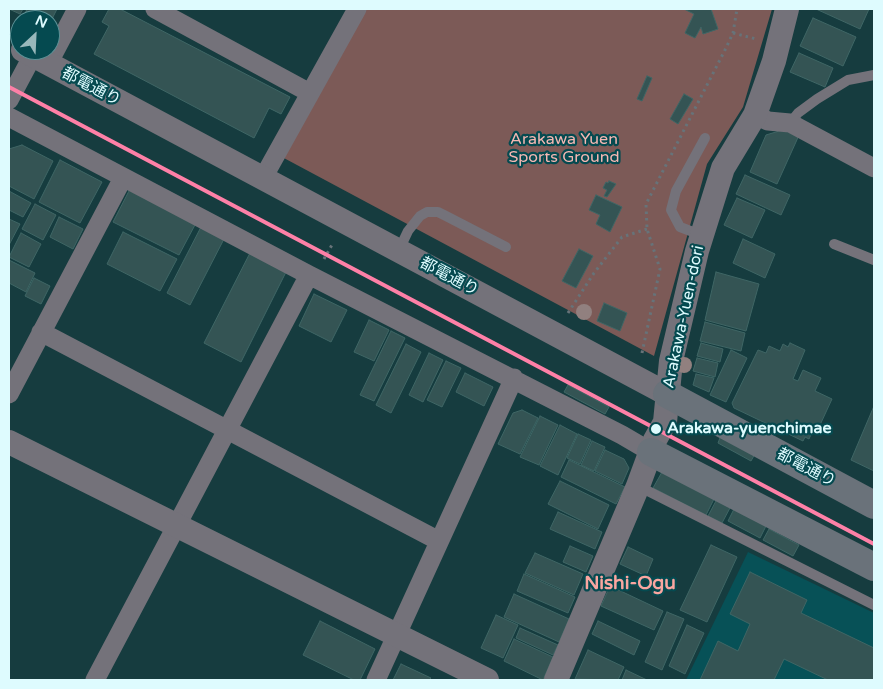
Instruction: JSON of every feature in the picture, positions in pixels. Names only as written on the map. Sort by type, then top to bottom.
[{"type":"main road","name":"都電通り","points":[[667,394],[874,505]]},
{"type":"main road","points":[[651,452],[874,567]]},
{"type":"street","points":[[60,26],[77,9]]},
{"type":"street","points":[[155,9],[310,94]]},
{"type":"street","points":[[264,178],[357,9]]},
{"type":"street","name":"Arakawa-Yuen-dori","points":[[556,680],[665,422],[671,361],[701,235],[723,168],[755,115],[774,61],[787,9]]},
{"type":"street","points":[[9,100],[28,60]]},
{"type":"street","name":"都電通り","points":[[42,60],[667,394]]},
{"type":"street","points":[[755,115],[768,121],[790,123],[874,168]]},
{"type":"street","points":[[9,117],[311,277],[514,378],[651,452]]},
{"type":"street","points":[[9,394],[122,178]]},
{"type":"street","points":[[95,680],[311,277]]},
{"type":"street","points":[[41,332],[227,431],[439,540]]},
{"type":"street","points":[[376,680],[514,378]]},
{"type":"street","points":[[9,442],[396,636],[488,680]]},
{"type":"lane","points":[[790,123],[798,113],[848,80],[874,75]]},
{"type":"lane","points":[[701,235],[680,227],[671,210],[676,191],[705,138]]},
{"type":"lane","points":[[399,250],[408,232],[420,216],[427,212],[438,212],[506,248]]},
{"type":"lane","points":[[834,244],[874,260]]},
{"type":"lane","points":[[638,486],[874,605]]},
{"type":"path","points":[[732,9],[737,11]]},
{"type":"path","points":[[732,33],[764,41]]},
{"type":"path","points":[[567,316],[594,272],[622,237],[647,229]]},
{"type":"path","points":[[311,277],[335,240]]},
{"type":"shaded area","points":[[748,552],[874,613],[874,680],[686,680]]},
{"type":"green space","name":"Arakawa Yuen Sports Ground","points":[[365,9],[772,9],[743,107],[707,164],[654,356],[282,157]]},
{"type":"building","points":[[27,9],[57,9],[56,10]]},
{"type":"building","points":[[109,9],[120,9],[290,97],[281,114],[269,108],[254,138],[94,54],[109,26],[102,22]]},
{"type":"building","points":[[684,9],[711,9],[718,29],[703,34],[701,27],[695,38],[685,33],[694,14]]},
{"type":"building","points":[[816,9],[869,9],[860,29]]},
{"type":"building","points":[[813,18],[856,37],[843,66],[800,46]]},
{"type":"building","points":[[799,53],[833,68],[825,87],[790,72]]},
{"type":"building","points":[[647,76],[652,78],[642,101],[637,99]]},
{"type":"building","points":[[684,94],[693,99],[678,124],[670,119]]},
{"type":"building","points":[[789,128],[800,133],[777,184],[750,172],[766,135]]},
{"type":"building","points":[[22,145],[53,161],[34,199],[9,186],[9,149]]},
{"type":"building","points":[[60,160],[102,182],[80,223],[39,202]]},
{"type":"building","points":[[745,175],[790,195],[781,215],[736,194]]},
{"type":"building","points":[[609,181],[616,184],[607,197],[604,196],[607,190],[603,188],[606,182],[608,183]]},
{"type":"building","points":[[130,189],[196,223],[179,255],[113,222]]},
{"type":"building","points":[[9,191],[31,203],[23,217],[9,210]]},
{"type":"building","points":[[596,195],[622,207],[610,232],[596,224],[600,215],[589,210]]},
{"type":"building","points":[[737,198],[765,210],[752,238],[724,225]]},
{"type":"building","points":[[35,204],[56,215],[43,240],[22,229]]},
{"type":"building","points":[[59,217],[83,229],[73,249],[50,237]]},
{"type":"building","points":[[9,219],[20,224],[9,245]]},
{"type":"building","points":[[201,227],[224,239],[190,305],[167,293]]},
{"type":"building","points":[[123,232],[177,259],[160,291],[107,264]]},
{"type":"building","points":[[21,233],[41,244],[29,267],[9,257]]},
{"type":"building","points":[[743,239],[775,254],[765,278],[733,263]]},
{"type":"building","points":[[579,249],[593,256],[576,288],[562,281]]},
{"type":"building","points":[[251,251],[287,270],[241,362],[204,343]]},
{"type":"building","points":[[9,260],[35,273],[26,292],[9,283]]},
{"type":"building","points":[[716,272],[759,284],[746,331],[705,320]]},
{"type":"building","points":[[34,278],[50,286],[41,304],[25,296]]},
{"type":"building","points":[[314,294],[347,310],[331,342],[299,326]]},
{"type":"building","points":[[604,303],[627,313],[620,331],[597,321]]},
{"type":"building","points":[[369,320],[389,330],[374,361],[354,352]]},
{"type":"building","points":[[705,322],[745,333],[741,351],[700,341]]},
{"type":"building","points":[[391,331],[405,338],[374,401],[360,395]]},
{"type":"building","points":[[701,343],[723,349],[720,362],[697,356]]},
{"type":"building","points":[[790,343],[805,350],[793,379],[798,381],[803,370],[821,378],[815,391],[832,399],[820,425],[816,423],[809,439],[805,437],[803,441],[734,408],[732,403],[758,350],[766,353],[769,346],[780,351],[783,344],[788,347]]},
{"type":"building","points":[[406,344],[421,352],[391,413],[376,405]]},
{"type":"building","points":[[731,350],[747,358],[726,402],[710,395]]},
{"type":"building","points":[[429,353],[443,360],[423,402],[409,395]]},
{"type":"building","points":[[697,358],[718,363],[715,377],[693,371]]},
{"type":"building","points":[[446,361],[461,368],[442,407],[427,400]]},
{"type":"building","points":[[465,373],[493,387],[484,406],[456,392]]},
{"type":"building","points":[[696,374],[714,378],[709,392],[693,385]]},
{"type":"building","points":[[568,385],[609,407],[605,414],[564,392]]},
{"type":"building","points":[[874,406],[874,471],[851,460]]},
{"type":"building","points":[[522,410],[538,418],[520,454],[498,444],[513,413]]},
{"type":"building","points":[[540,416],[558,425],[539,465],[520,457]]},
{"type":"building","points":[[560,425],[577,434],[558,475],[540,466]]},
{"type":"building","points":[[578,434],[591,440],[580,464],[567,458]]},
{"type":"building","points":[[721,435],[756,452],[751,461],[718,443]]},
{"type":"building","points":[[592,441],[605,447],[594,471],[581,465]]},
{"type":"building","points":[[605,450],[624,459],[629,468],[622,484],[595,471]]},
{"type":"building","points":[[569,460],[625,487],[616,504],[561,477]]},
{"type":"building","points":[[662,472],[714,499],[706,515],[653,488]]},
{"type":"building","points":[[560,481],[609,505],[598,529],[548,504]]},
{"type":"building","points":[[717,499],[731,506],[722,523],[708,516]]},
{"type":"building","points":[[734,509],[766,526],[760,538],[728,521]]},
{"type":"building","points":[[558,512],[602,532],[595,549],[550,529]]},
{"type":"building","points":[[769,529],[799,545],[793,556],[763,540]]},
{"type":"building","points":[[711,545],[737,557],[707,622],[680,610]]},
{"type":"building","points":[[570,546],[593,556],[586,572],[563,562]]},
{"type":"building","points":[[628,547],[653,559],[646,576],[620,564]]},
{"type":"building","points":[[535,553],[583,574],[574,595],[525,573]]},
{"type":"building","points":[[750,572],[807,600],[801,613],[874,648],[874,680],[828,680],[784,659],[774,680],[700,680],[718,641],[738,651],[750,624],[730,614]]},
{"type":"building","points":[[524,574],[575,597],[568,613],[517,591]]},
{"type":"building","points":[[610,586],[663,611],[654,630],[601,606]]},
{"type":"building","points":[[514,594],[569,619],[559,642],[504,617]]},
{"type":"building","points":[[667,612],[684,619],[662,670],[645,662]]},
{"type":"building","points":[[496,615],[518,625],[503,658],[481,648]]},
{"type":"building","points":[[320,621],[375,649],[360,680],[354,680],[303,655]]},
{"type":"building","points":[[598,621],[640,641],[634,655],[592,634]]},
{"type":"building","points":[[687,625],[704,633],[685,674],[669,666]]},
{"type":"building","points":[[520,628],[558,645],[553,655],[516,638]]},
{"type":"building","points":[[514,639],[553,657],[543,680],[504,661]]},
{"type":"building","points":[[588,650],[624,667],[618,680],[575,679]]},
{"type":"building","points":[[401,664],[431,678],[429,680],[393,680]]},
{"type":"building","points":[[626,670],[647,680],[622,680]]},
{"type":"transit line","points":[[9,87],[874,544]]},
{"type":"place","name":"Arakawa-yuenchimae","points":[[656,429]]},
{"type":"district","name":"Nishi-Ogu","points":[[630,584]]}]
